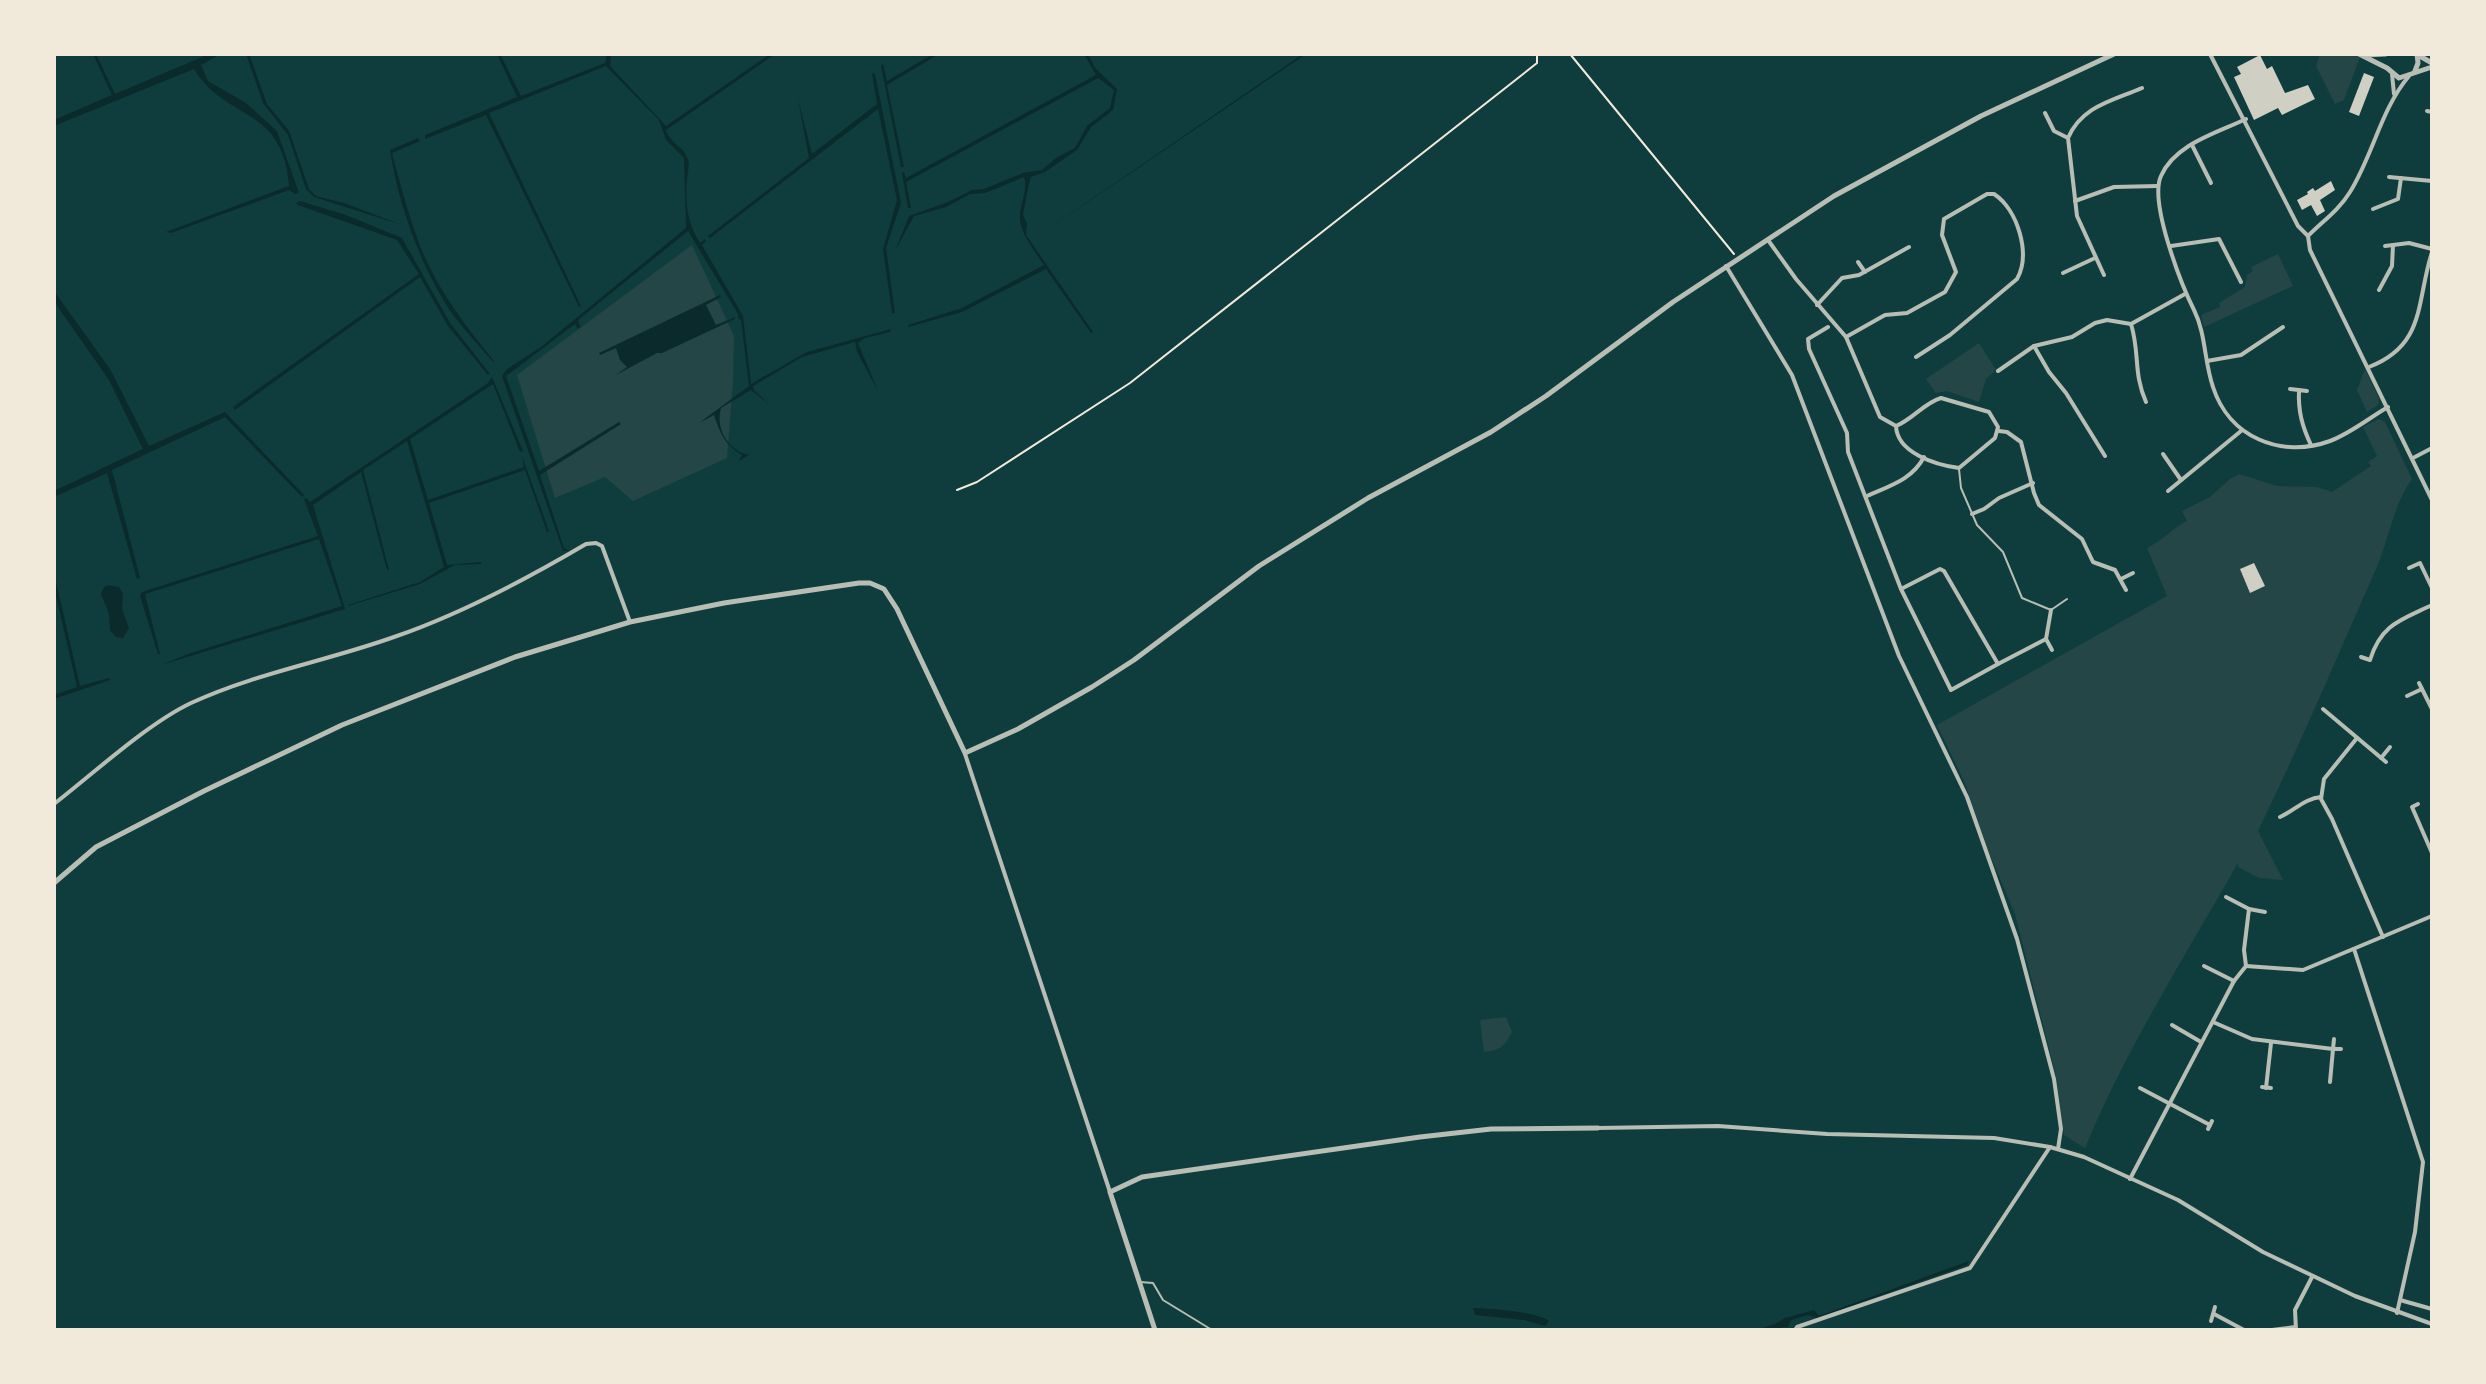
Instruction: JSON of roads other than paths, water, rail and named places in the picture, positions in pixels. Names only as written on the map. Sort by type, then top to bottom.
[{"type":"street","points":[[965,753],[1018,729],[1092,687],[1134,660],[1259,566],[1368,498],[1491,432],[1736,259],[1834,196],[1967,123],[2114,54]]},
{"type":"street","points":[[2211,54],[2298,226],[2308,236],[2310,250],[2432,500]]},
{"type":"street","points":[[2362,55],[2387,54],[2387,68]]},
{"type":"street","points":[[2362,55],[2399,78],[2432,65],[2417,54]]},
{"type":"street","points":[[2308,236],[2340,207],[2352,189],[2394,97],[2418,63],[2417,54]]},
{"type":"street","points":[[2392,74],[2394,97]]},
{"type":"street","points":[[2104,275],[2081,230],[2074,201],[2068,138],[2073,126],[2089,111],[2142,88]]},
{"type":"street","points":[[2045,113],[2054,131],[2068,138]]},
{"type":"street","points":[[2246,119],[2180,152],[2169,164],[2158,186],[2176,272],[2203,330],[2207,361],[2220,406],[2241,431],[2278,446],[2295,448],[2331,440],[2388,407]]},
{"type":"street","points":[[2192,145],[2211,183]]},
{"type":"street","points":[[2373,209],[2398,199],[2399,168]]},
{"type":"street","points":[[2389,177],[2432,181]]},
{"type":"street","points":[[2074,201],[2114,187],[2158,186]]},
{"type":"street","points":[[1846,337],[1885,315],[1907,313],[1945,292],[1956,272],[1942,235],[1944,219],[1987,194],[1994,194],[2008,207],[2021,240],[2021,272],[2017,279],[1950,335],[1916,357]]},
{"type":"street","points":[[1767,239],[1817,305],[1846,337],[1880,417],[1896,426]]},
{"type":"street","points":[[2170,246],[2219,239],[2241,282]]},
{"type":"street","points":[[2369,367],[2394,356],[2412,333],[2432,250],[2409,243],[2385,246]]},
{"type":"street","points":[[2379,290],[2392,266],[2393,245]]},
{"type":"street","points":[[1817,305],[1842,278],[1865,272],[1909,247]]},
{"type":"street","points":[[2063,273],[2095,258]]},
{"type":"street","points":[[1858,262],[1865,272]]},
{"type":"street","points":[[1726,266],[1792,375],[1899,656],[1967,797],[2017,939],[2054,1079],[2061,1129],[2058,1149]]},
{"type":"street","points":[[1998,371],[2034,346],[2072,337],[2095,323],[2107,320],[2131,324],[2185,294]]},
{"type":"street","points":[[2131,324],[2137,349],[2138,385],[2146,402]]},
{"type":"street","points":[[1828,327],[1816,333],[1807,343],[1847,433],[1848,452],[1901,589],[1951,690],[2046,639]]},
{"type":"street","points":[[2207,361],[2241,355],[2283,327]]},
{"type":"street","points":[[2034,346],[2105,456]]},
{"type":"street","points":[[2290,389],[2307,391]]},
{"type":"street","points":[[2299,390],[2302,424],[2312,446]]},
{"type":"street","points":[[1941,398],[1989,412],[1997,422],[1999,431],[1995,438],[1959,468],[1907,448],[1898,439],[1896,426],[1941,398]]},
{"type":"street","points":[[1999,431],[2007,432],[2021,442],[2039,505],[2082,539],[2093,562],[2115,570],[2126,590]]},
{"type":"street","points":[[2168,491],[2241,431]]},
{"type":"street","points":[[2412,458],[2432,448]]},
{"type":"street","points":[[2163,454],[2181,480]]},
{"type":"street","points":[[1867,496],[1908,477],[1924,457]]},
{"type":"street","points":[[1972,514],[2033,483]]},
{"type":"street","points":[[54,804],[170,715],[192,703],[281,669],[398,636],[520,582],[586,544],[602,546],[630,622]]},
{"type":"street","points":[[2409,568],[2420,563],[2432,588]]},
{"type":"street","points":[[1901,589],[1940,569],[1944,571],[1998,664]]},
{"type":"street","points":[[2121,579],[2133,573]]},
{"type":"street","points":[[54,883],[96,847],[146,820],[342,725],[515,657],[630,622],[724,603],[859,583],[878,585],[897,609],[965,753],[1155,1330]]},
{"type":"street","points":[[2370,660],[2380,636],[2391,625],[2432,605]]},
{"type":"street","points":[[2051,610],[2046,639],[2052,650]]},
{"type":"street","points":[[2361,657],[2370,660],[2373,666]]},
{"type":"street","points":[[2407,696],[2421,686],[2432,709]]},
{"type":"street","points":[[2323,709],[2384,760],[2390,747]]},
{"type":"street","points":[[2357,738],[2324,779],[2321,797],[2383,937]]},
{"type":"street","points":[[2280,817],[2306,800],[2321,797]]},
{"type":"street","points":[[2406,809],[2418,804]]},
{"type":"street","points":[[2412,807],[2432,853]]},
{"type":"street","points":[[2226,897],[2249,909],[2265,912]]},
{"type":"street","points":[[2130,1179],[2234,981],[2246,966],[2244,950],[2249,909]]},
{"type":"street","points":[[2246,966],[2303,970],[2432,916]]},
{"type":"street","points":[[2354,949],[2422,1155],[2424,1183],[2397,1313]]},
{"type":"street","points":[[2204,966],[2234,981]]},
{"type":"street","points":[[2213,1022],[2238,1034],[2271,1043],[2341,1049]]},
{"type":"street","points":[[2172,1025],[2202,1042]]},
{"type":"street","points":[[2330,1082],[2334,1039]]},
{"type":"street","points":[[2266,1088],[2271,1043]]},
{"type":"street","points":[[2140,1088],[2210,1125]]},
{"type":"street","points":[[1110,1192],[1142,1177],[1491,1129],[1718,1126],[1827,1134],[1994,1138],[2050,1147],[2084,1157],[2178,1200],[2263,1252],[2312,1276],[2397,1313],[2432,1324]]},
{"type":"street","points":[[1795,1330],[1871,1300],[1970,1268],[2050,1147]]},
{"type":"street","points":[[2272,1330],[2296,1328],[2295,1310],[2312,1276]]},
{"type":"street","points":[[2400,1300],[2432,1309]]},
{"type":"street","points":[[2211,1321],[2215,1307]]},
{"type":"street","points":[[2214,1314],[2240,1329]]},
{"type":"lane","points":[[1959,468],[1961,488],[1977,525],[2003,552],[2022,598],[2051,610],[2067,599]]},
{"type":"lane","points":[[1140,1282],[1153,1283],[1163,1300],[1212,1330]]}]
